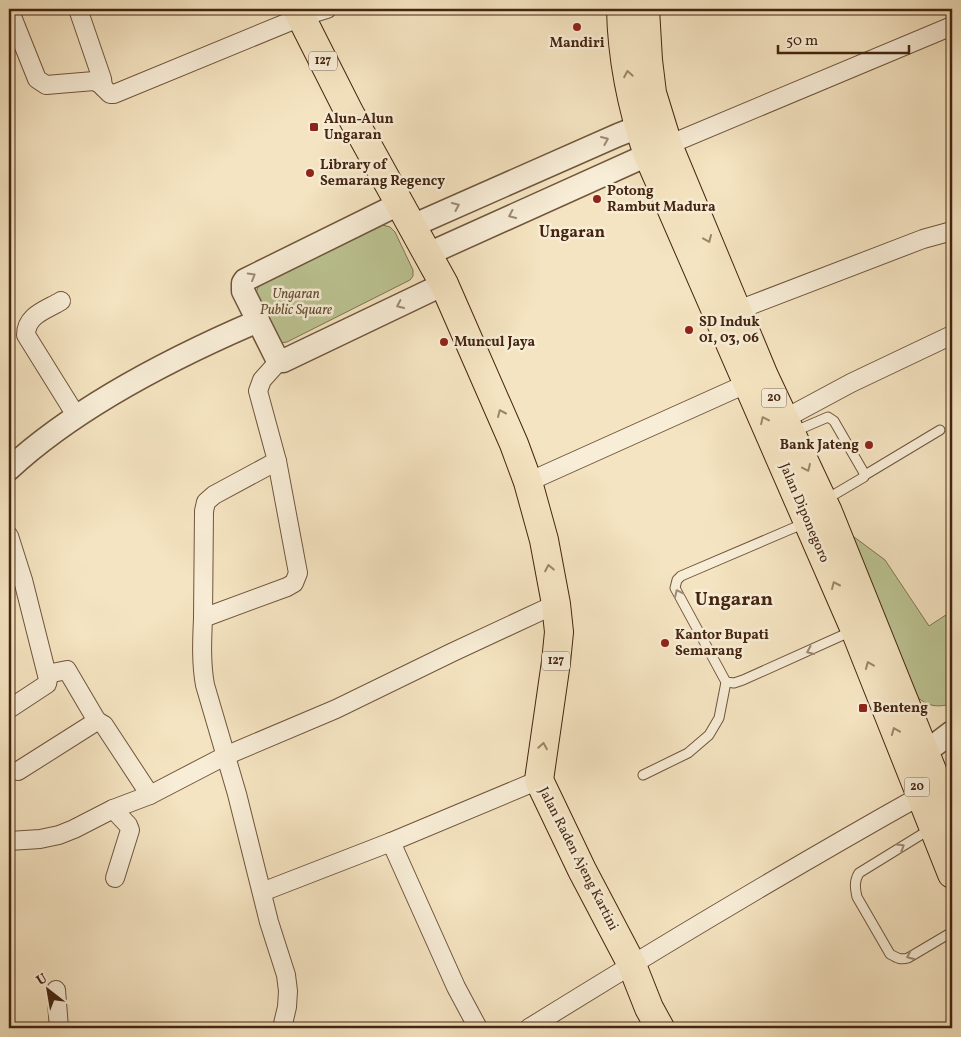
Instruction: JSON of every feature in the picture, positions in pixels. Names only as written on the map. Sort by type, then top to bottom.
[{"type":"main road","name":"20","points":[[620,9],[625,59],[658,150]]},
{"type":"main road","name":"20","points":[[645,9],[652,93],[648,123]]},
{"type":"main road","name":"127","points":[[299,13],[349,112],[405,215]]},
{"type":"main road","name":"Jalan Diponegoro","points":[[658,150],[738,310],[764,376],[788,426],[819,514],[943,824],[952,874]]},
{"type":"main road","name":"Jalan Diponegoro","points":[[658,150],[746,384],[819,514]]},
{"type":"main road","name":"Jalan Raden Ajeng Kartini","points":[[405,215],[444,284],[514,444],[528,482],[544,540],[556,604],[558,632],[556,662],[539,780],[582,870],[632,965],[649,1008],[660,1028]]},
{"type":"street","points":[[9,9],[37,79],[42,84],[46,86],[94,81],[107,92],[114,94],[299,13],[327,9]]},
{"type":"street","points":[[78,9],[102,79],[102,87]]},
{"type":"street","points":[[428,254],[658,150],[952,26]]},
{"type":"street","points":[[278,361],[243,291],[243,283],[247,277],[405,215],[532,172],[648,123]]},
{"type":"street","points":[[532,172],[545,200]]},
{"type":"street","points":[[738,310],[923,239],[952,231]]},
{"type":"street","points":[[203,618],[287,587],[294,583],[298,573],[277,461],[258,392],[262,380],[278,361],[283,361],[444,284]]},
{"type":"street","points":[[61,301],[33,317],[26,327],[26,335],[76,417]]},
{"type":"street","points":[[9,469],[48,435],[76,417],[145,376],[220,337],[258,321]]},
{"type":"street","points":[[788,426],[859,378],[952,335]]},
{"type":"street","points":[[528,482],[746,384]]},
{"type":"street","points":[[277,461],[214,495],[206,502],[204,511],[202,669],[237,794],[269,922],[286,975],[287,1007],[282,1028]]},
{"type":"street","points":[[9,536],[23,580],[48,679],[47,684],[9,709]]},
{"type":"street","points":[[9,841],[40,839],[60,835],[113,809],[150,795],[225,756],[336,709],[556,604]]},
{"type":"street","points":[[47,674],[67,670],[97,722],[104,725],[150,795]]},
{"type":"street","points":[[18,771],[97,722]]},
{"type":"street","points":[[917,758],[952,732]]},
{"type":"street","points":[[262,892],[391,842],[539,780]]},
{"type":"street","points":[[529,1028],[632,965],[930,792]]},
{"type":"street","points":[[113,809],[128,825],[130,830],[115,878]]},
{"type":"street","points":[[391,842],[456,987],[478,1028]]},
{"type":"street","points":[[56,990],[59,1028]]},
{"type":"lane","points":[[788,426],[828,417],[834,421],[865,475]]},
{"type":"lane","points":[[643,775],[688,753],[709,735],[719,718],[726,682],[675,588],[676,580],[681,576],[819,514],[865,475],[940,430]]},
{"type":"lane","points":[[726,682],[734,683],[743,680],[864,627]]},
{"type":"lane","points":[[943,824],[859,873],[856,878],[855,890],[857,897],[890,954],[896,958],[908,958],[952,932]]},
{"type":"green space","name":"Ungaran Public Square","points":[[383,225],[390,227],[395,232],[413,270],[413,276],[410,280],[287,342],[281,343],[255,296],[259,284]]},
{"type":"green space","points":[[842,528],[885,560],[929,626],[952,611],[952,704],[931,705],[922,701],[913,693]]},
{"type":"place","name":"Mandiri","points":[[577,27]]},
{"type":"place","name":"Alun-Alun Ungaran","points":[[314,127]]},
{"type":"place","name":"Library of Semarang Regency","points":[[310,173]]},
{"type":"place","name":"Potong Rambut Madura","points":[[597,199]]},
{"type":"place","name":"SD Induk 01, 03, 06","points":[[689,330]]},
{"type":"place","name":"Muncul Jaya","points":[[444,342]]},
{"type":"place","name":"Bank Jateng","points":[[869,445]]},
{"type":"place","name":"Kantor Bupati Semarang","points":[[665,643]]},
{"type":"place","name":"Benteng","points":[[863,708]]},
{"type":"district","name":"Ungaran","points":[[572,233]]},
{"type":"district","name":"Ungaran","points":[[734,600]]}]
